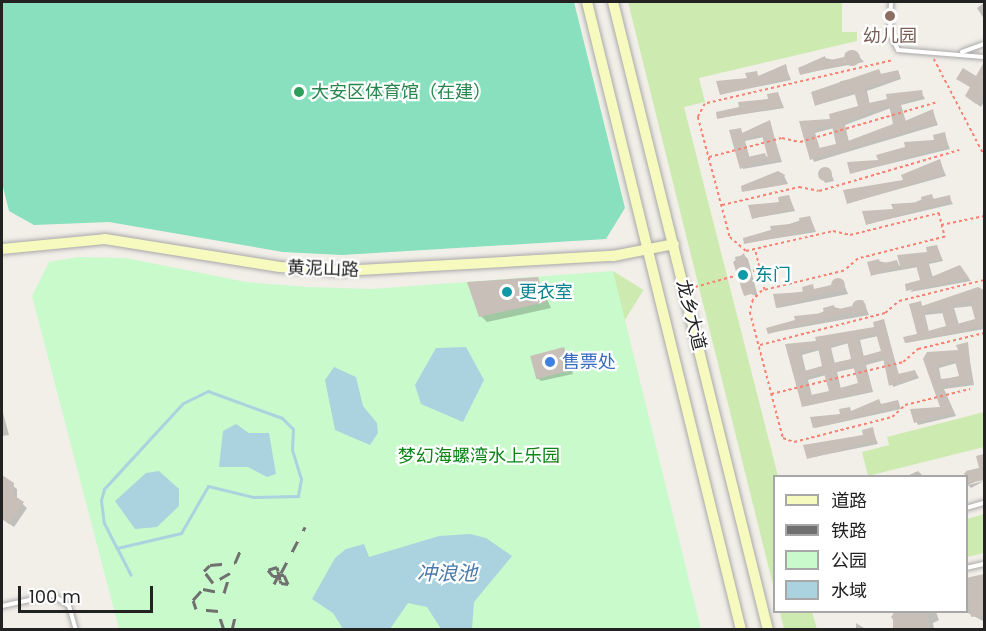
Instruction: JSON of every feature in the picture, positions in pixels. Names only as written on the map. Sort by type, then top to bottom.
[{"type":"main road","name":"龙乡大道","points":[[587,2],[741,630]]},
{"type":"main road","name":"龙乡大道","points":[[613,2],[768,630]]},
{"type":"main road","name":"黄泥山路","points":[[2,249],[105,239],[239,262],[340,271],[648,250],[674,244]]},
{"type":"lane","points":[[891,2],[894,47],[931,53],[984,57]]},
{"type":"lane","points":[[953,53],[984,44]]},
{"type":"lane","points":[[968,507],[984,503]]},
{"type":"lane","points":[[968,568],[984,564]]},
{"type":"lane","points":[[2,606],[53,595],[69,606],[76,630]]},
{"type":"path","points":[[931,53],[984,155]]},
{"type":"path","points":[[891,61],[705,105],[698,117],[732,241],[756,251],[939,213],[945,237],[765,290],[750,308],[781,434],[794,442],[892,417],[905,405],[970,389]]},
{"type":"path","points":[[709,157],[782,138],[800,142],[938,102]]},
{"type":"path","points":[[721,206],[799,187],[819,191],[959,150]]},
{"type":"path","points":[[941,225],[984,216]]},
{"type":"path","points":[[756,251],[765,290]]},
{"type":"path","points":[[685,289],[760,269]]},
{"type":"path","points":[[758,345],[888,312],[898,301],[984,280]]},
{"type":"path","points":[[771,394],[903,362],[918,349],[984,333]]},
{"type":"green space","name":"大安区体育馆（在建）","points":[[2,2],[574,2],[625,208],[606,239],[342,255],[283,252],[109,222],[34,225],[9,211],[2,183]]},
{"type":"green space","points":[[628,2],[842,2],[842,32],[857,32],[857,41],[699,78],[705,102],[684,107],[778,475],[773,475],[773,585]]},
{"type":"green space","name":"梦幻海螺湾水上乐园","points":[[79,257],[126,258],[246,282],[371,289],[613,271],[701,629],[119,629],[32,296],[49,262]]},
{"type":"green space","points":[[613,271],[644,290],[448,603],[417,584]]},
{"type":"green space","points":[[984,412],[984,447],[868,475],[862,452],[889,445],[887,437]]},
{"type":"green space","points":[[984,514],[984,553],[968,557],[968,519]]},
{"type":"green space","points":[[780,613],[812,613],[817,629],[784,629]]},
{"type":"water","points":[[466,347],[484,380],[463,422],[421,404],[415,385],[436,348]]},
{"type":"water","points":[[334,367],[356,377],[363,406],[377,423],[378,433],[370,445],[335,430],[325,380]]},
{"type":"water","points":[[236,424],[249,433],[269,433],[276,474],[267,477],[248,467],[219,467],[223,431]]},
{"type":"water","points":[[159,471],[179,489],[179,506],[157,527],[135,529],[115,501],[146,473]]},
{"type":"water","name":"冲浪池","points":[[470,534],[486,538],[512,556],[474,602],[472,629],[441,629],[427,607],[408,603],[390,629],[343,629],[333,613],[312,599],[335,558],[346,549],[364,544],[369,557],[439,536]]},
{"type":"building","points":[[849,50],[855,50],[860,58],[858,64],[849,66],[844,61],[844,55]]},
{"type":"building","points":[[825,56],[826,61],[844,57],[845,64],[800,75],[798,68]]},
{"type":"building","points":[[984,62],[984,92],[976,104],[965,96],[970,87],[956,79],[963,68],[976,76]]},
{"type":"building","points":[[786,64],[789,78],[720,95],[716,81],[747,78],[745,73],[757,71],[758,76]]},
{"type":"building","points":[[879,69],[881,74],[898,70],[900,76],[865,88],[869,103],[887,99],[886,94],[922,90],[923,97],[900,103],[905,121],[933,109],[936,123],[810,160],[799,121],[830,119],[829,114],[858,106],[854,91],[815,106],[811,92]],"holes":[[[889,105],[893,124],[848,141],[843,123]],[[832,126],[836,144],[819,148],[814,130]]]},
{"type":"building","points":[[778,92],[782,106],[717,119],[716,112],[739,107],[738,102],[768,99],[767,94]]},
{"type":"building","points":[[770,120],[780,159],[769,162],[762,135],[744,139],[748,157],[765,153],[767,159],[740,169],[729,130],[741,128],[742,133]]},
{"type":"building","points":[[945,132],[948,146],[850,174],[847,162],[878,160],[876,155],[905,147],[904,142],[934,140],[933,135]]},
{"type":"building","points":[[940,159],[944,174],[847,204],[843,190],[903,180],[901,175]]},
{"type":"building","points":[[825,167],[830,169],[832,174],[830,179],[825,181],[820,179],[818,174],[820,169]]},
{"type":"building","points":[[778,171],[785,175],[781,185],[742,192],[741,186]]},
{"type":"building","points":[[932,194],[933,199],[950,195],[951,201],[866,225],[862,211],[893,209],[891,204],[922,202],[921,197]]},
{"type":"building","points":[[789,195],[793,209],[752,219],[748,205],[779,202],[778,197]]},
{"type":"building","points":[[810,216],[814,230],[744,244],[743,238],[771,230],[770,226],[800,223],[799,218]]},
{"type":"building","points":[[937,245],[941,259],[928,262],[931,277],[960,265],[969,278],[906,291],[905,284],[920,280],[916,265],[901,269],[897,255],[927,252],[926,247]]},
{"type":"building","name":"东门","points":[[744,253],[755,293],[744,296],[733,262]]},
{"type":"building","points":[[879,259],[880,264],[897,260],[899,266],[871,276],[867,262]]},
{"type":"building","name":"更衣室","points":[[538,277],[546,302],[479,317],[467,282]]},
{"type":"building","points":[[835,278],[841,278],[845,285],[841,292],[835,292],[831,288],[831,282]]},
{"type":"building","points":[[813,284],[814,289],[831,285],[833,291],[776,308],[773,294],[803,292],[802,287]]},
{"type":"building","points":[[978,287],[984,290],[984,326],[905,343],[903,337],[917,334],[909,304],[921,301],[922,306]],"holes":[[[970,301],[975,319],[957,324],[952,305]],[[941,308],[946,326],[928,331],[924,313]]]},
{"type":"building","points":[[856,300],[862,300],[866,307],[862,314],[856,314],[852,310],[852,304]]},
{"type":"building","points":[[834,305],[835,310],[852,306],[854,312],[768,334],[766,328],[795,320],[794,316],[824,313],[823,308]]},
{"type":"building","points":[[884,319],[898,374],[915,370],[917,376],[889,386],[883,358],[864,362],[872,390],[802,407],[785,344],[816,341],[815,337],[874,327],[873,322]],"holes":[[[876,334],[881,351],[863,356],[858,338]],[[847,341],[851,359],[833,363],[829,345]],[[818,348],[822,366],[804,371],[800,352]],[[853,365],[858,383],[840,388],[835,370]],[[824,373],[829,391],[811,395],[806,377]]]},
{"type":"building","points":[[968,342],[972,382],[942,387],[954,413],[914,423],[910,409],[940,407],[923,359],[927,352],[958,350],[956,345]],"holes":[[[955,361],[959,376],[941,380],[937,365]]]},
{"type":"building","name":"售票处","points":[[564,347],[570,370],[536,379],[530,356]]},
{"type":"building","points":[[879,399],[881,404],[898,400],[900,406],[813,428],[810,417],[840,414],[839,409],[850,407],[851,411]]},
{"type":"building","points":[[873,427],[876,441],[807,459],[803,445],[863,435],[862,430]]},
{"type":"building","points":[[984,454],[984,480],[968,484],[966,471],[979,468],[976,456]]},
{"type":"building","points":[[2,475],[14,483],[13,495],[24,502],[9,524],[2,519]]},
{"type":"building","points":[[984,574],[984,615],[971,617],[968,578]]},
{"type":"building","points":[[893,613],[926,613],[930,628],[893,630]]},
{"type":"waterway","points":[[117,548],[181,533],[208,486],[253,497],[298,496],[301,479],[292,449],[293,429],[282,418],[208,391],[183,403],[104,489],[101,500],[104,523],[131,575]]},
{"type":"railway","points":[[274,584],[277,578],[281,575],[284,575],[288,584],[281,583],[280,580],[278,571],[277,567],[268,570],[273,576],[278,576],[280,575],[305,527]]},
{"type":"railway","points":[[224,630],[218,611],[196,609],[193,600],[203,589],[224,593],[230,573],[213,583],[204,571],[210,565],[235,563],[243,544]]},
{"type":"railway","points":[[232,630],[235,617]]},
{"type":"place","name":"幼儿园","points":[[890,16]]},
{"type":"place","name":"大安区体育馆（在建）","points":[[299,92]]},
{"type":"place","name":"东门","points":[[743,275]]},
{"type":"place","name":"更衣室","points":[[507,292]]},
{"type":"place","name":"售票处","points":[[550,362]]}]
